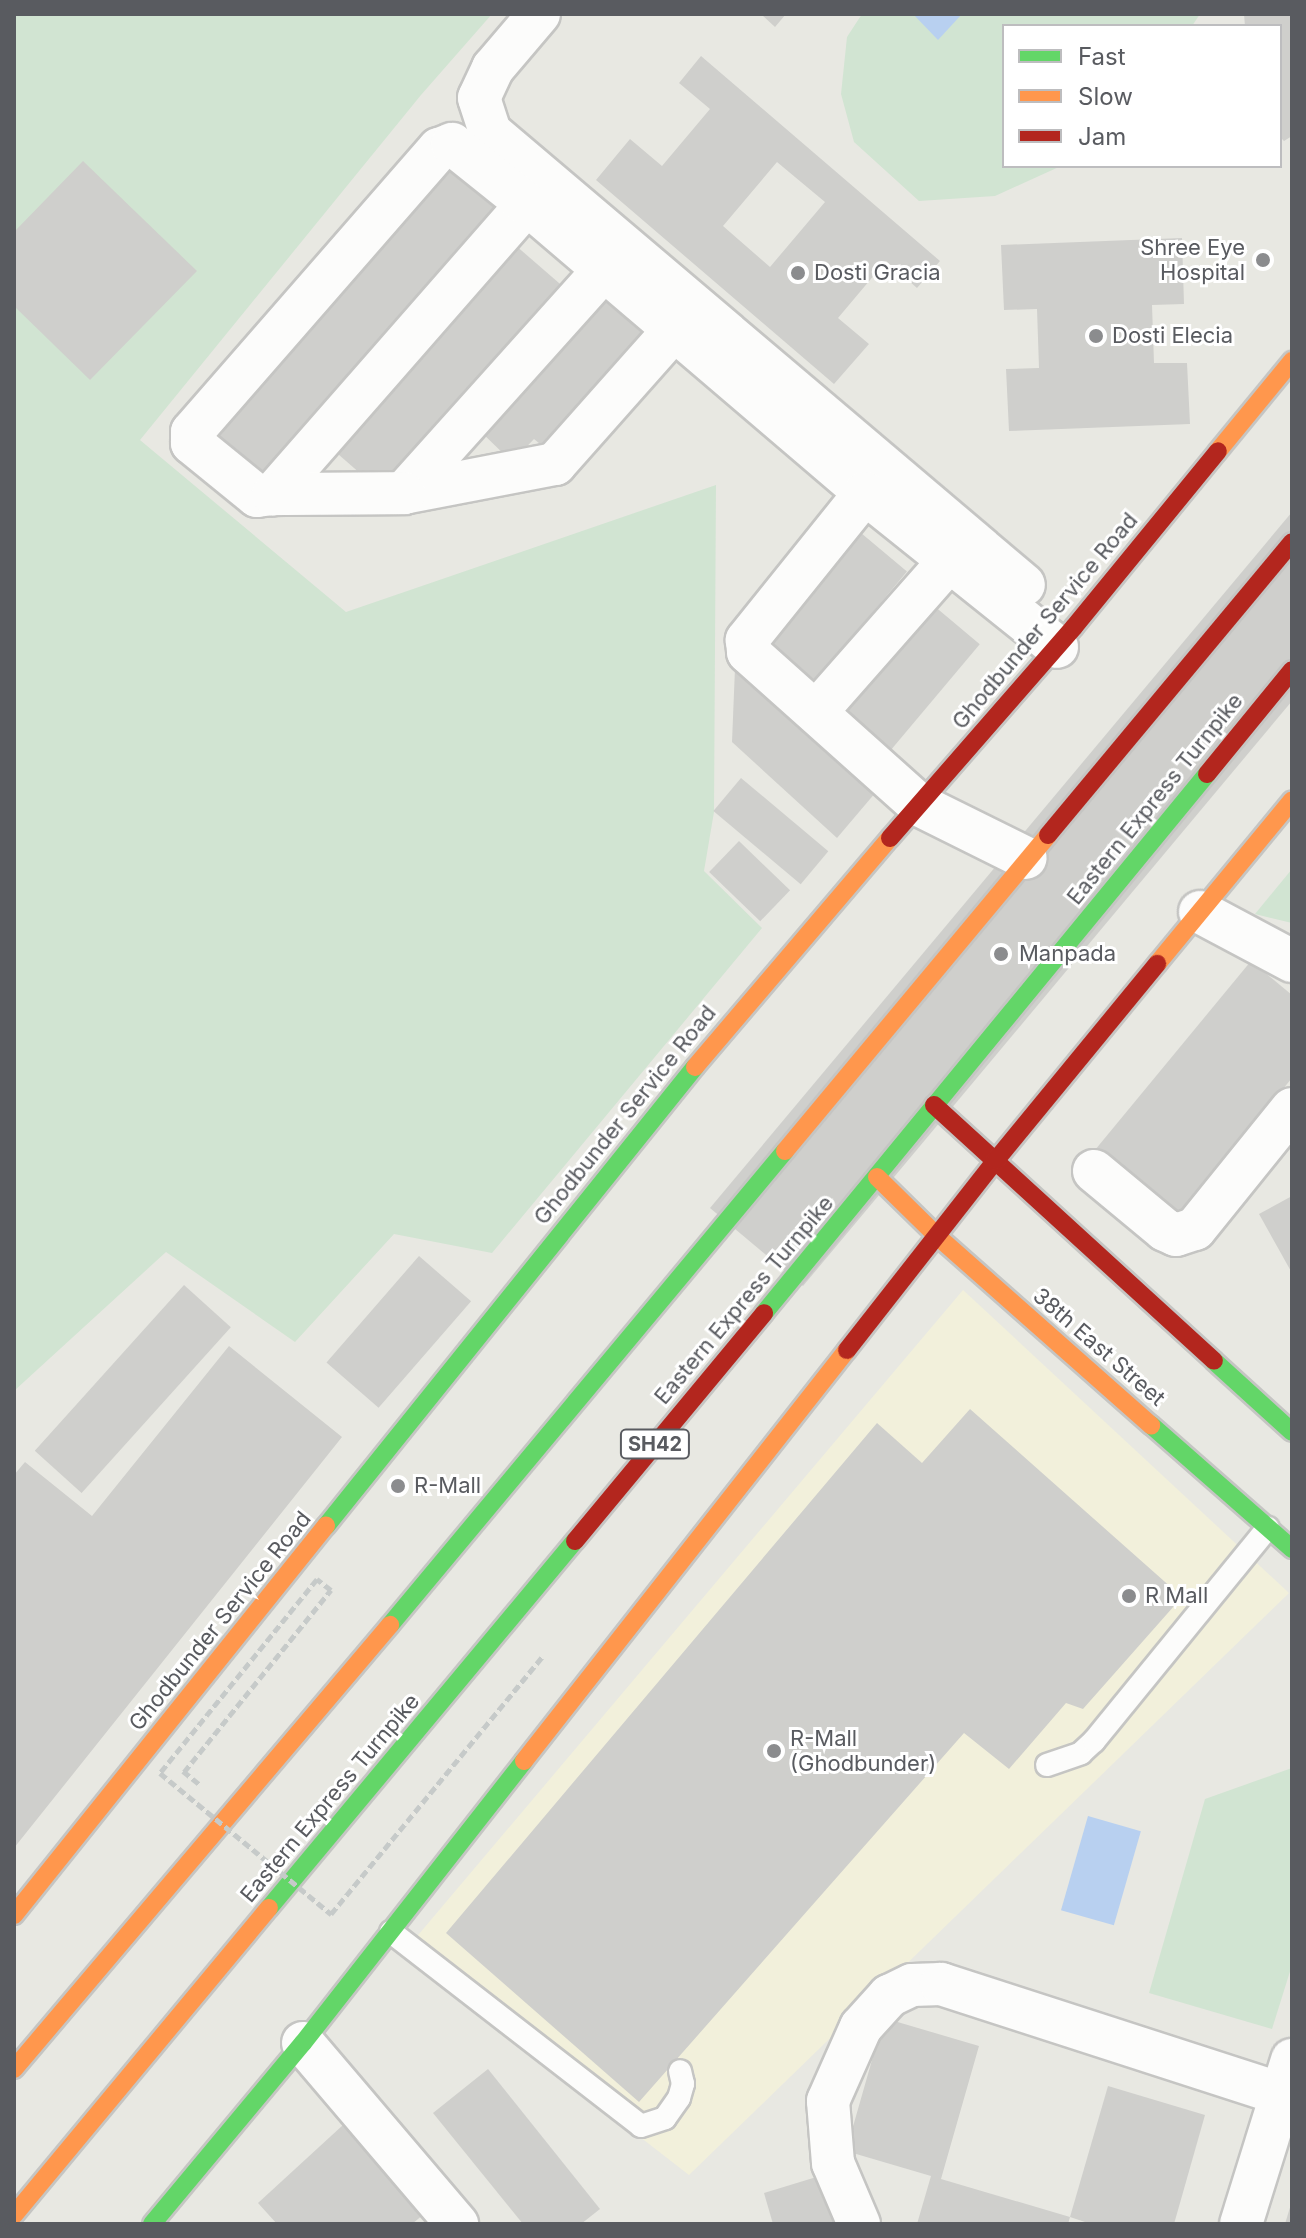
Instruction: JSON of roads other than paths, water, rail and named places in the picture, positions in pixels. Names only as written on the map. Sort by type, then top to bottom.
[{"type":"street","points":[[539,14],[493,68],[479,98],[490,132],[1066,637]]},
{"type":"street","points":[[673,331],[555,464],[404,493],[257,496],[192,443],[192,432],[428,161],[439,149],[452,144],[949,561],[1066,637]]},
{"type":"street","points":[[273,494],[527,204]]},
{"type":"street","points":[[404,493],[602,272]]},
{"type":"street","name":"Ghodbunder Service Road","points":[[14,1915],[747,1002],[1066,637],[1292,361]]},
{"type":"street","points":[[865,493],[747,640],[748,652],[919,805],[1026,858]]},
{"type":"street","points":[[14,2069],[389,1626],[1292,542]]},
{"type":"street","points":[[816,712],[949,561]]},
{"type":"street","name":"Eastern Express Turnpike","points":[[14,2215],[877,1177],[1292,670]]},
{"type":"street","points":[[152,2224],[303,2043],[996,1160],[1292,800]]},
{"type":"street","points":[[1200,912],[1292,961]]},
{"type":"street","points":[[934,1105],[1292,1432]]},
{"type":"street","points":[[1094,1171],[1165,1230],[1176,1235],[1195,1229],[1292,1109]]},
{"type":"street","name":"38th East Street","points":[[877,1177],[937,1236],[1292,1549]]},
{"type":"street","points":[[859,2224],[833,2163],[828,2101],[861,2027],[889,1996],[912,1985],[941,1984],[1287,2077],[1280,2142],[1241,2224]]},
{"type":"street","points":[[303,2043],[457,2224]]},
{"type":"lane","points":[[1047,1765],[1081,1753],[1094,1741],[1268,1528]]},
{"type":"lane","points":[[391,1932],[641,2126],[665,2118],[679,2098],[683,2084],[680,2071]]},
{"type":"water","points":[[913,14],[962,14],[938,40]]},
{"type":"water","points":[[1088,1816],[1141,1831],[1114,1925],[1061,1910]]},
{"type":"place","name":"Shree Eye Hospital","points":[[1263,260]]},
{"type":"place","name":"Dosti Gracia","points":[[798,273]]},
{"type":"place","name":"Dosti Elecia","points":[[1096,336]]},
{"type":"place","name":"Manpada","points":[[1001,954]]},
{"type":"place","name":"R-Mall","points":[[398,1486]]},
{"type":"place","name":"R Mall","points":[[1129,1596]]},
{"type":"place","name":"R-Mall (Ghodbunder)","points":[[774,1751]]}]
